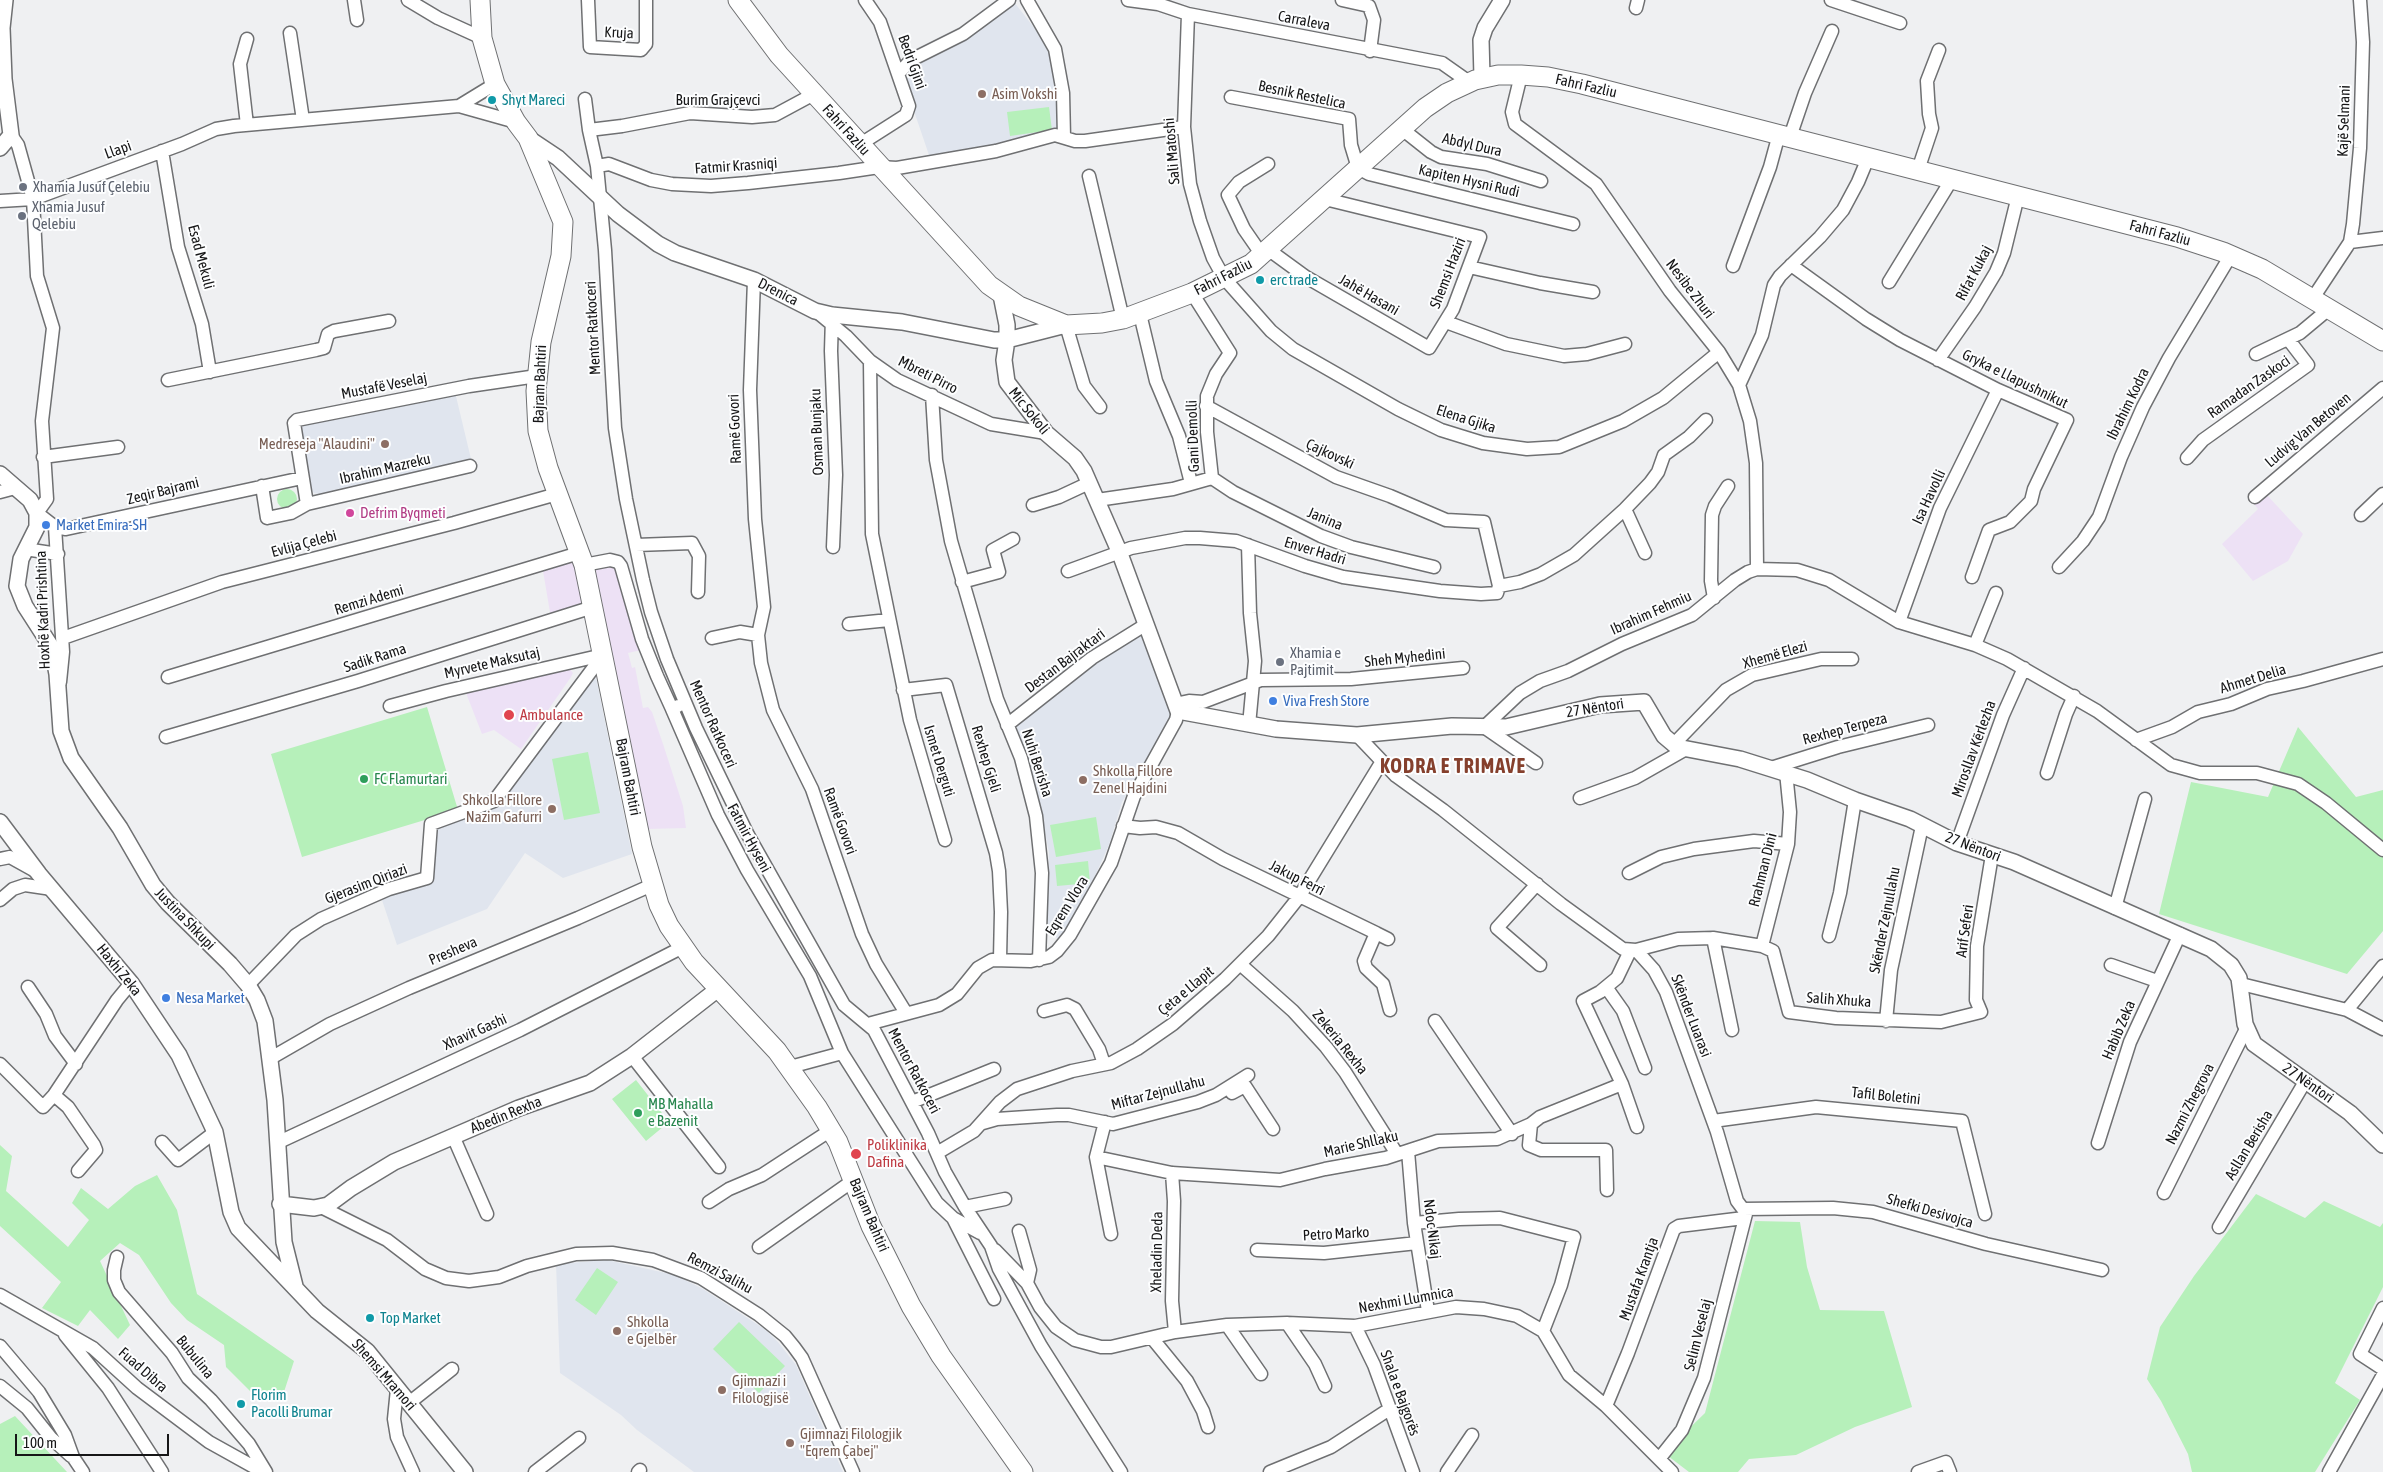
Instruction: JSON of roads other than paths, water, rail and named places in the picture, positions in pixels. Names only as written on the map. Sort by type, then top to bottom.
[{"type":"main road","name":"Bajram Bahtiri","points":[[480,0],[482,38],[495,84],[516,122],[528,138],[563,222],[562,256],[540,342],[537,376],[538,431],[541,449],[581,559],[593,607],[652,885],[669,926],[683,947],[718,989],[790,1067],[831,1130],[854,1180],[872,1226],[911,1306],[941,1356],[1023,1472]]},
{"type":"main road","name":"Fahri Fazliu","points":[[738,0],[764,38],[972,268],[1001,295],[1037,315],[1066,325],[1102,323],[1131,316],[1192,293],[1224,278],[1266,253],[1358,168],[1439,98],[1476,79],[1521,75],[1548,77],[1582,84],[2178,237],[2231,255],[2262,269],[2383,341]]},
{"type":"street","points":[[5,0],[2,28],[4,79],[3,143],[18,145],[33,199],[38,276],[53,328],[43,404],[43,457],[47,499],[36,513]]},
{"type":"street","points":[[354,0],[357,20]]},
{"type":"street","points":[[408,0],[438,18],[482,38]]},
{"type":"street","name":"Kruja","points":[[588,0],[590,47],[641,50],[646,44],[646,0]]},
{"type":"street","name":"Bedri Gjini","points":[[859,145],[906,115],[909,101],[880,22],[864,0]]},
{"type":"street","points":[[898,74],[911,60],[963,34],[1009,0]]},
{"type":"street","points":[[1027,0],[1055,49],[1063,93],[1064,136]]},
{"type":"street","name":"Carraleva","points":[[1128,0],[1159,2],[1188,14],[1442,64],[1476,79]]},
{"type":"street","points":[[1342,0],[1371,3],[1374,20],[1370,50]]},
{"type":"street","points":[[1476,79],[1484,28],[1502,0]]},
{"type":"street","points":[[1830,0],[1900,23]]},
{"type":"street","name":"Kajë Selmani","points":[[2350,242],[2360,148],[2363,42],[2360,0]]},
{"type":"street","name":"Sali Matoshi","points":[[1188,14],[1184,127],[1190,184],[1205,236],[1224,278]]},
{"type":"street","points":[[1733,266],[1770,166],[1832,31]]},
{"type":"street","points":[[290,33],[303,120]]},
{"type":"street","points":[[247,39],[240,64],[247,125]]},
{"type":"street","points":[[1918,170],[1932,128],[1929,114],[1927,81],[1939,50]]},
{"type":"street","name":"Nesibe Zhuri","points":[[1521,75],[1512,112],[1515,124],[1596,184],[1670,291],[1719,352],[1740,385],[1750,421],[1756,463],[1757,569]]},
{"type":"street","name":"Llapi","points":[[459,106],[495,84]]},
{"type":"street","name":"Burim Grajçevci","points":[[589,130],[622,126],[690,113],[752,118],[775,115],[814,94]]},
{"type":"street","name":"Besnik Restelica","points":[[1231,97],[1349,120],[1351,145],[1358,168]]},
{"type":"street","points":[[585,99],[589,130],[597,166],[599,197]]},
{"type":"street","name":"Llapi","points":[[0,201],[33,199],[216,129],[459,106],[516,122]]},
{"type":"street","name":"Fatmir Krasniqi","points":[[597,166],[609,164],[651,180],[691,186],[748,183],[839,174],[879,167],[897,168],[996,152],[1055,135],[1064,136],[1075,141],[1084,141],[1184,127]]},
{"type":"street","name":"Abdyl Dura","points":[[1402,129],[1431,152],[1441,157],[1488,164],[1541,181]]},
{"type":"street","name":"Drenica","points":[[528,138],[558,158],[642,234],[658,244],[675,253],[754,280],[832,319],[902,322],[979,338],[1007,340],[1066,325]]},
{"type":"street","name":"Esad Mekuli","points":[[162,151],[178,247],[202,324],[210,372]]},
{"type":"street","points":[[1740,385],[1762,335],[1774,285],[1843,210],[1868,158]]},
{"type":"street","points":[[1266,253],[1244,229],[1228,195],[1239,182],[1268,164]]},
{"type":"street","name":"Kapiten Hysni Rudi","points":[[1358,168],[1381,177],[1574,224]]},
{"type":"street","points":[[1089,176],[1131,316],[1179,436],[1191,483]]},
{"type":"street","points":[[1889,282],[1952,179]]},
{"type":"street","name":"Rifat Kukaj","points":[[1938,360],[1999,266],[2018,196]]},
{"type":"street","name":"Mentor Ratkoceri","points":[[599,197],[605,250],[615,428],[636,545],[651,612],[685,703],[748,835],[844,1005],[874,1030],[965,1207],[981,1234],[991,1246],[1000,1269],[1041,1346],[1121,1472]]},
{"type":"street","name":"Shemsi Haziri","points":[[1325,199],[1480,237],[1470,267],[1446,322],[1506,344],[1564,356],[1587,354],[1625,344]]},
{"type":"street","points":[[2313,298],[2350,242],[2383,238]]},
{"type":"street","name":"Jahë Hasani","points":[[1266,253],[1430,348],[1446,322]]},
{"type":"street","name":"Ibrahim Kodra","points":[[2059,567],[2083,541],[2099,517],[2124,448],[2144,407],[2169,358],[2231,255]]},
{"type":"street","name":"Gryka e Llapushnikut","points":[[1791,265],[1866,319],[1938,360],[1998,390],[2067,420],[2034,489],[2031,501],[2010,522],[1989,530],[1972,577]]},
{"type":"street","points":[[1470,267],[1540,283],[1593,292]]},
{"type":"street","name":"Elena Gjika","points":[[1224,278],[1271,331],[1293,349],[1398,409],[1433,426],[1462,438],[1505,447],[1527,449],[1559,447],[1603,431],[1663,398],[1719,352]]},
{"type":"street","name":"Ramë Govori","points":[[754,280],[751,337],[751,430],[764,607],[758,635],[761,663],[776,716],[796,752],[812,789],[862,934],[876,964],[906,1013]]},
{"type":"street","name":"Gani Demolli","points":[[1097,500],[1173,489],[1212,478],[1206,406],[1210,386],[1230,353],[1192,293]]},
{"type":"street","name":"Mic Sokoli","points":[[1001,295],[1006,312],[1007,340],[1004,360],[1007,382],[1046,433],[1075,458],[1089,483],[1119,551],[1176,708]]},
{"type":"street","name":"Ramadan Zaskoci","points":[[2256,354],[2300,333],[2330,308]]},
{"type":"street","name":"Mbreti Pirro","points":[[832,319],[870,361],[897,380],[991,424],[1046,433]]},
{"type":"street","name":"Osman Bunjaku","points":[[832,319],[836,474],[832,547]]},
{"type":"street","points":[[168,380],[324,348],[328,334],[334,331],[389,322]]},
{"type":"street","points":[[1066,325],[1084,386],[1100,407]]},
{"type":"street","name":"Ramadan Zaskoci","points":[[2187,458],[2203,440],[2308,365],[2288,339]]},
{"type":"street","points":[[870,361],[872,534],[903,690]]},
{"type":"street","name":"Mustafë Veselaj","points":[[302,478],[293,426],[297,420],[469,386],[537,376]]},
{"type":"street","name":"Ludvig Van Betoven","points":[[2255,497],[2383,388]]},
{"type":"street","name":"Isa Havolli","points":[[1899,622],[1940,508],[1998,390]]},
{"type":"street","name":"Nuhi Berisha","points":[[932,395],[933,433],[937,468],[951,540],[997,700],[1016,744],[1030,788],[1041,850],[1039,960]]},
{"type":"street","name":"Çajkovski","points":[[1206,406],[1326,473],[1390,496],[1446,520],[1484,522],[1499,586]]},
{"type":"street","name":"Enver Hadri","points":[[1119,551],[1185,538],[1222,539],[1248,545],[1313,569],[1343,577],[1473,594],[1497,592],[1499,586],[1520,582],[1557,566],[1574,555],[1625,509],[1654,478],[1664,455],[1690,437],[1706,420]]},
{"type":"street","points":[[43,457],[118,447]]},
{"type":"street","name":"Ibrahim Mazreku","points":[[262,486],[267,518],[291,513],[307,504],[470,466]]},
{"type":"street","points":[[0,474],[30,500],[36,513],[55,528]]},
{"type":"street","points":[[302,478],[307,504]]},
{"type":"street","name":"Zeqir Bajrami","points":[[55,528],[66,529],[92,524],[302,478]]},
{"type":"street","name":"Janina","points":[[1212,478],[1232,492],[1321,536],[1351,547],[1434,567]]},
{"type":"street","points":[[1033,505],[1059,497],[1089,483]]},
{"type":"street","points":[[1714,598],[1712,581],[1712,515],[1715,506],[1728,486]]},
{"type":"street","points":[[0,492],[15,488]]},
{"type":"street","name":"Evlija Çelebi","points":[[63,638],[222,582],[454,523],[557,494]]},
{"type":"street","points":[[2361,515],[2383,494]]},
{"type":"street","points":[[1625,509],[1645,552]]},
{"type":"street","name":"Justina Shkupi","points":[[36,513],[37,527],[18,569],[17,586],[25,606],[52,648],[56,659],[61,731],[71,758],[120,828],[153,885],[168,903],[230,964],[258,1000],[265,1021],[271,1058],[278,1142],[280,1204],[284,1242],[295,1286]]},
{"type":"street","name":"Hoxhë Kadri Prishtina","points":[[55,528],[58,554],[58,602],[63,638],[63,668],[58,691]]},
{"type":"street","points":[[962,582],[999,572],[993,550],[1013,539]]},
{"type":"street","points":[[636,545],[692,543],[699,556],[698,592]]},
{"type":"street","points":[[1248,545],[1250,613],[1255,661],[1250,725]]},
{"type":"street","points":[[26,549],[58,554]]},
{"type":"street","points":[[1068,571],[1119,551]]},
{"type":"street","name":"Remzi Ademi","points":[[168,677],[581,559]]},
{"type":"street","name":"Fatmir Hyseni","points":[[581,559],[610,560],[618,562],[621,566],[642,639],[688,750],[726,831],[810,976],[842,1052],[937,1203],[952,1218]]},
{"type":"street","name":"Ibrahim Fehmiu","points":[[1484,727],[1531,686],[1575,668],[1622,644],[1692,616],[1736,580],[1757,569],[1781,568],[1811,573],[1847,590],[1899,622],[1975,645],[2024,668],[2074,696],[2119,725],[2136,740],[2171,765],[2200,773],[2256,773],[2298,784],[2326,803],[2383,850]]},
{"type":"street","points":[[1975,645],[1996,593]]},
{"type":"street","name":"Sadik Rama","points":[[166,737],[358,681],[593,607]]},
{"type":"street","points":[[850,624],[889,620]]},
{"type":"street","name":"Destan Bajraktari","points":[[1007,725],[1092,658],[1145,625]]},
{"type":"street","points":[[712,638],[740,632],[758,635]]},
{"type":"street","name":"Myrvete Maksutaj","points":[[390,706],[446,691],[603,655]]},
{"type":"street","name":"Gjerasim Qiriazi","points":[[248,985],[296,935],[321,919],[389,889],[427,878],[431,824],[494,801],[603,655]]},
{"type":"street","name":"Xhemë Elezi","points":[[1580,798],[1613,788],[1635,778],[1680,747],[1726,690],[1752,675],[1821,658],[1852,659]]},
{"type":"street","name":"Ahmet Delia","points":[[2136,740],[2172,727],[2198,712],[2231,704],[2267,689],[2303,681],[2383,658]]},
{"type":"street","name":"Sheh Myhedini","points":[[1176,708],[1189,701],[1204,702],[1253,683],[1266,680],[1351,679],[1463,668]]},
{"type":"street","name":"Mirosllav Kërlezha","points":[[1957,843],[2003,715],[2024,668]]},
{"type":"street","name":"Rexhep Gjeli","points":[[903,690],[946,685],[1000,871],[1000,959]]},
{"type":"street","name":"Ismet Derguti","points":[[903,690],[945,840]]},
{"type":"street","points":[[2047,773],[2066,714],[2074,696]]},
{"type":"street","name":"27 Nëntori","points":[[1176,708],[1250,725],[1292,731],[1356,735],[1452,726],[1484,727],[1522,724],[1600,705],[1644,702],[1664,736],[1680,747],[1734,757],[1786,772],[1855,800],[1897,814],[1957,843],[2014,862],[2115,908],[2196,941],[2225,959],[2235,971],[2241,984],[2246,1029],[2254,1044],[2350,1113],[2383,1145]]},
{"type":"street","points":[[672,709],[685,703]]},
{"type":"street","name":"Eqrem Vlora","points":[[1039,960],[1057,951],[1070,935],[1111,863],[1134,796],[1176,720],[1176,708]]},
{"type":"street","name":"Rexhep Terpeza","points":[[1771,768],[1838,747],[1928,724]]},
{"type":"street","points":[[1484,727],[1536,763]]},
{"type":"street","name":"Skënder Luarasi","points":[[1356,735],[1381,763],[1410,788],[1443,810],[1617,946],[1633,950],[1660,979],[1713,1121],[1737,1201],[1746,1214]]},
{"type":"street","name":"Çeta e Llapit","points":[[937,1152],[965,1138],[982,1123],[1000,1102],[1017,1089],[1117,1060],[1156,1037],[1240,964],[1268,936],[1299,897],[1381,763]]},
{"type":"street","name":"Rrahman Dini","points":[[1762,946],[1788,844],[1790,812],[1786,772]]},
{"type":"street","points":[[2115,908],[2145,799]]},
{"type":"street","points":[[1829,936],[1840,893],[1855,800]]},
{"type":"street","name":"Haxhi Zeka","points":[[0,822],[39,874],[131,983],[179,1055],[214,1132],[231,1212],[238,1228],[248,1242],[295,1286]]},
{"type":"street","name":"Jakup Ferri","points":[[1123,826],[1156,827],[1178,833],[1222,859],[1388,939]]},
{"type":"street","name":"Skënder Zejnullahu","points":[[1886,1021],[1891,970],[1922,826]]},
{"type":"street","points":[[1629,872],[1662,857],[1694,849],[1754,841],[1788,844]]},
{"type":"street","name":"Arif Seferi","points":[[1981,1012],[1976,1000],[1978,946],[1992,854]]},
{"type":"street","points":[[0,859],[10,857],[39,874]]},
{"type":"street","points":[[1537,884],[1497,928],[1540,965]]},
{"type":"street","points":[[0,900],[13,889],[25,885],[52,889]]},
{"type":"street","name":"Presheva","points":[[271,1058],[330,1024],[409,988],[506,946],[578,918],[652,885]]},
{"type":"street","points":[[1376,933],[1364,961],[1366,968],[1383,984],[1390,1010]]},
{"type":"street","name":"Habib Zeka","points":[[2098,1143],[2120,1066],[2180,934]]},
{"type":"street","points":[[1713,938],[1732,1030]]},
{"type":"street","points":[[1637,1127],[1622,1084],[1583,1001],[1617,978],[1633,950],[1678,939],[1713,938],[1762,946]]},
{"type":"street","name":"Salih Xhuka","points":[[1762,946],[1773,951],[1789,1012],[1836,1018],[1941,1022],[1981,1012]]},
{"type":"street","name":"Xhavit Gashi","points":[[278,1142],[520,1030],[683,947]]},
{"type":"street","points":[[868,1024],[928,1008],[948,1000],[957,994],[978,968],[992,960],[1039,960]]},
{"type":"street","name":"Zekeria Rexha","points":[[1240,964],[1276,994],[1320,1040],[1402,1152]]},
{"type":"street","points":[[2111,965],[2157,981]]},
{"type":"street","points":[[2347,1010],[2383,966]]},
{"type":"street","points":[[810,976],[824,968]]},
{"type":"street","points":[[0,1064],[43,1107],[76,1064],[117,1000],[131,983]]},
{"type":"street","points":[[2241,984],[2347,1010],[2383,1029]]},
{"type":"street","points":[[1606,987],[1623,1011],[1645,1068]]},
{"type":"street","points":[[28,988],[46,1014],[55,1036],[76,1064]]},
{"type":"street","name":"Abedin Rexha","points":[[321,1207],[328,1205],[351,1188],[394,1162],[519,1108],[590,1083],[632,1056],[718,989]]},
{"type":"street","points":[[1044,1010],[1067,1006],[1075,1009],[1099,1049],[1104,1064]]},
{"type":"street","points":[[1435,1021],[1512,1134]]},
{"type":"street","name":"Nazmi Zhegrova","points":[[2164,1194],[2246,1029]]},
{"type":"street","points":[[790,1067],[842,1052]]},
{"type":"street","points":[[632,1056],[719,1167]]},
{"type":"street","points":[[912,1102],[994,1069]]},
{"type":"street","name":"Miftar Zejnullahu","points":[[982,1123],[997,1119],[1058,1115],[1113,1124],[1216,1095],[1248,1075]]},
{"type":"street","name":"Asllan Berisha","points":[[2219,1227],[2306,1080]]},
{"type":"street","name":"Marie Shllaku","points":[[1096,1158],[1172,1173],[1280,1180],[1325,1169],[1371,1162],[1438,1141],[1485,1140],[1512,1134],[1540,1117],[1622,1084]]},
{"type":"street","points":[[1156,1113],[1196,1109],[1218,1101],[1245,1086],[1273,1129]]},
{"type":"street","points":[[54,1095],[68,1107],[96,1150],[78,1171]]},
{"type":"street","name":"Tafil Boletini","points":[[1713,1121],[1816,1107],[1962,1121],[1985,1214]]},
{"type":"street","points":[[1105,1122],[1096,1158],[1111,1234]]},
{"type":"street","points":[[1531,1124],[1528,1138],[1530,1145],[1541,1150],[1606,1150],[1607,1190]]},
{"type":"street","points":[[709,1202],[729,1189],[762,1175],[831,1130]]},
{"type":"street","points":[[162,1142],[178,1160],[214,1132]]},
{"type":"street","points":[[453,1136],[486,1214]]},
{"type":"street","name":"Ndoc Nikaj","points":[[1402,1152],[1428,1311]]},
{"type":"street","name":"Xheladin Deda","points":[[1172,1173],[1174,1201],[1172,1301],[1175,1332]]},
{"type":"street","points":[[759,1247],[854,1180]]},
{"type":"street","points":[[965,1207],[1005,1199]]},
{"type":"street","points":[[280,1204],[321,1207]]},
{"type":"street","name":"Remzi Salihu","points":[[321,1207],[387,1240],[425,1269],[446,1278],[469,1281],[499,1276],[527,1266],[576,1254],[612,1253],[653,1260],[702,1278],[759,1315],[785,1336],[794,1347],[805,1364],[852,1472]]},
{"type":"street","name":"Shefki Desivojca","points":[[1746,1214],[1833,1208],[1873,1212],[1986,1244],[2102,1270]]},
{"type":"street","name":"Mustafa Krantja","points":[[1606,1406],[1635,1336],[1674,1229],[1678,1226],[1746,1214]]},
{"type":"street","name":"Selim Veselaj","points":[[1659,1459],[1682,1430],[1704,1378],[1746,1214]]},
{"type":"street","points":[[952,1218],[981,1234]]},
{"type":"street","points":[[952,1218],[994,1299]]},
{"type":"street","points":[[1414,1223],[1500,1218],[1574,1237],[1561,1285],[1543,1331]]},
{"type":"street","points":[[1019,1231],[1030,1270],[1027,1283]]},
{"type":"street","name":"Petro Marko","points":[[1257,1250],[1324,1253],[1416,1243]]},
{"type":"street","name":"Nexhmi Llumnica","points":[[991,1246],[1027,1283],[1048,1319],[1056,1327],[1075,1340],[1090,1345],[1111,1347],[1175,1332],[1227,1324],[1287,1323],[1355,1326],[1456,1307],[1484,1309],[1517,1316],[1543,1331],[1569,1375],[1606,1406],[1672,1472]]},
{"type":"street","name":"Bubulina","points":[[117,1257],[114,1280],[119,1292],[172,1353],[188,1378],[231,1422],[249,1444],[265,1472]]},
{"type":"street","name":"Shemsi Mramori","points":[[295,1286],[317,1311],[367,1351],[464,1472]]},
{"type":"street","name":"Fuad Dibra","points":[[0,1295],[93,1348],[137,1388],[209,1442],[265,1472]]},
{"type":"street","points":[[2383,1308],[2360,1354],[2383,1370]]},
{"type":"street","points":[[1287,1323],[1315,1364],[1325,1386]]},
{"type":"street","points":[[1227,1324],[1257,1366],[1260,1374]]},
{"type":"street","name":"Shala e Bajgorës","points":[[1355,1326],[1370,1356],[1412,1472]]},
{"type":"street","points":[[62,1331],[108,1388],[162,1472]]},
{"type":"street","points":[[1152,1338],[1187,1381],[1203,1411],[1208,1427]]},
{"type":"street","points":[[0,1346],[39,1392],[65,1435],[73,1457],[83,1472]]},
{"type":"street","points":[[409,1403],[452,1369]]},
{"type":"street","points":[[2329,1472],[2383,1375]]},
{"type":"street","points":[[0,1386],[27,1408],[51,1438],[73,1457]]},
{"type":"street","points":[[397,1389],[394,1420],[397,1437],[413,1472]]},
{"type":"street","points":[[1270,1472],[1332,1448],[1388,1410]]},
{"type":"street","points":[[1447,1472],[1472,1435]]},
{"type":"street","points":[[535,1472],[579,1438]]},
{"type":"street","points":[[1918,1472],[1946,1462],[1950,1472]]},
{"type":"place","name":"Asim Vokshi","points":[[982,94]]},
{"type":"place","name":"Shyt Mareci","points":[[492,100]]},
{"type":"place","name":"Xhamia Jusuf Çelebiu","points":[[23,187]]},
{"type":"place","name":"Xhamia Jusuf Qelebiu","points":[[22,216]]},
{"type":"place","name":"erc trade","points":[[1260,280]]},
{"type":"place","name":"Medreseja \"Alaudini\"","points":[[385,444]]},
{"type":"place","name":"Defrim Byqmeti","points":[[350,513]]},
{"type":"place","name":"Market Emira-SH","points":[[46,525]]},
{"type":"place","name":"Xhamia e Pajtimit","points":[[1280,662]]},
{"type":"place","name":"Viva Fresh Store","points":[[1273,701]]},
{"type":"place","name":"Ambulance","points":[[509,715]]},
{"type":"place","name":"FC Flamurtari","points":[[364,779]]},
{"type":"place","name":"Shkolla Fillore Zenel Hajdini","points":[[1083,780]]},
{"type":"place","name":"Shkolla Fillore Nazim Gafurri","points":[[552,809]]},
{"type":"place","name":"Nesa Market","points":[[166,998]]},
{"type":"place","name":"MB Mahalla e Bazenit","points":[[638,1113]]},
{"type":"place","name":"Poliklinika Dafina","points":[[856,1154]]},
{"type":"place","name":"Top Market","points":[[370,1318]]},
{"type":"place","name":"Shkolla e Gjelbër","points":[[617,1331]]},
{"type":"place","name":"Gjimnazi i Filologjisë","points":[[722,1390]]},
{"type":"place","name":"Florim Pacolli Brumar","points":[[241,1404]]},
{"type":"place","name":"Gjimnazi Filologjik \"Eqrem Çabej\"","points":[[790,1443]]},
{"type":"district","name":"KODRA E TRIMAVE","points":[[1453,767]]}]
